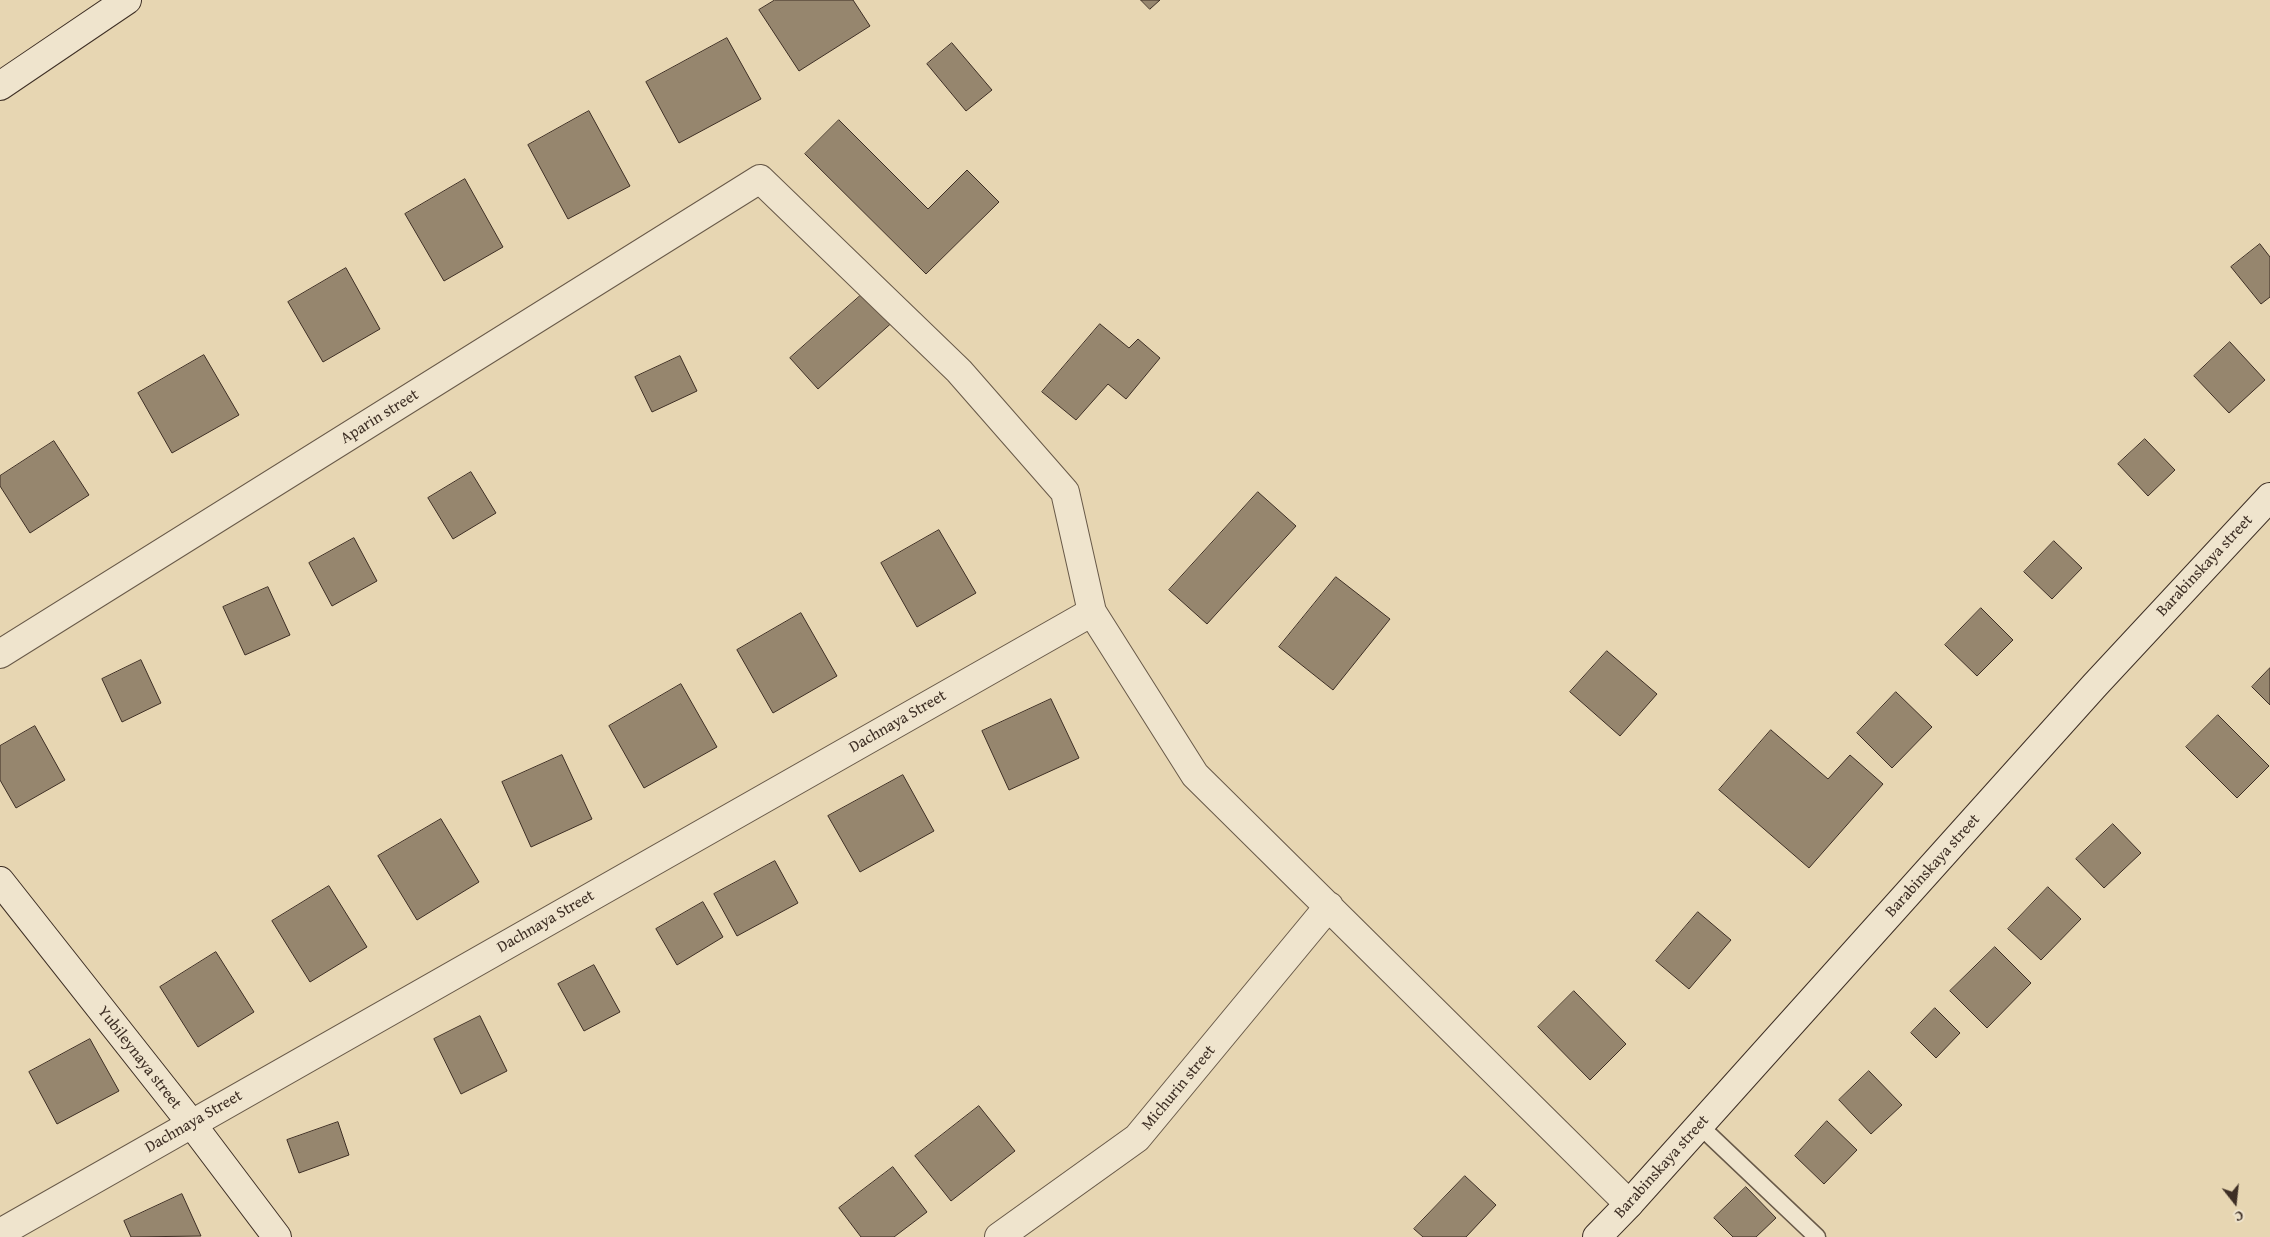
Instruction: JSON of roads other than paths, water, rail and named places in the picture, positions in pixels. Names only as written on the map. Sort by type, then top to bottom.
[{"type":"street","points":[[0,86],[127,0]]},
{"type":"street","name":"Aparin street","points":[[0,654],[760,179],[959,371],[1065,492],[1092,612]]},
{"type":"street","name":"Barabinskaya street","points":[[1597,1237],[1700,1126],[2095,685],[2270,496]]},
{"type":"street","points":[[1092,612],[1194,776],[1329,906],[1629,1204]]},
{"type":"street","name":"Dachnaya Street","points":[[0,1233],[1092,612]]},
{"type":"street","name":"Yubileynaya street","points":[[0,881],[191,1123],[277,1237]]},
{"type":"street","name":"Michurin street","points":[[999,1237],[1137,1138],[1329,906]]},
{"type":"lane","points":[[1700,1126],[1817,1237]]}]
